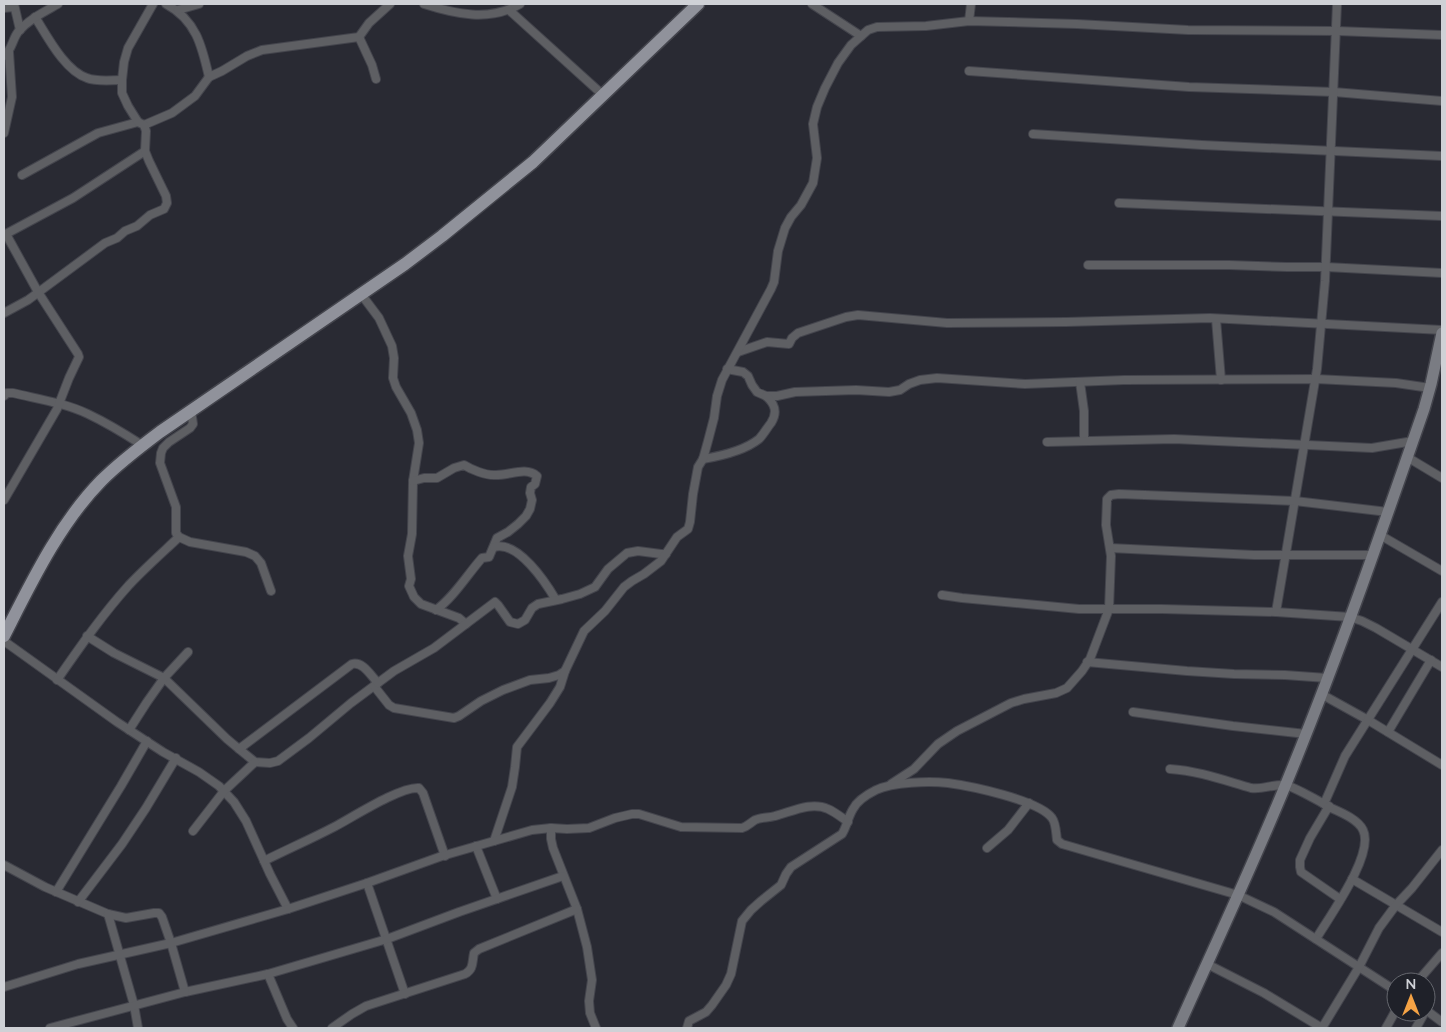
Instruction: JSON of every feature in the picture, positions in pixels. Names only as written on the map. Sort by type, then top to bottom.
[{"type":"main road","points":[[4,635],[64,527],[101,481],[123,460],[191,410],[405,264],[489,199],[533,162],[698,4]]},
{"type":"main road","points":[[1178,1028],[1286,785],[1306,734],[1380,535],[1439,366],[1442,331]]},
{"type":"street","points":[[4,132],[12,97],[6,54],[14,37],[20,30],[35,17],[58,4]]},
{"type":"street","points":[[4,313],[28,300],[106,243],[164,208],[167,203],[167,198],[145,152],[146,131],[128,106],[122,93],[124,62],[128,48],[153,4]]},
{"type":"street","points":[[166,4],[178,10],[194,29],[209,77]]},
{"type":"street","points":[[178,10],[199,4]]},
{"type":"street","points":[[22,175],[98,133],[141,124],[172,113],[195,96],[209,77],[247,56],[262,50],[359,37],[369,23],[390,4]]},
{"type":"street","points":[[424,4],[452,12],[472,15],[510,10],[520,4]]},
{"type":"street","points":[[812,4],[861,36]]},
{"type":"street","points":[[969,22],[971,4]]},
{"type":"street","points":[[1276,612],[1316,379],[1322,323],[1337,4]]},
{"type":"street","points":[[4,8],[14,5],[20,30]]},
{"type":"street","points":[[510,10],[603,95]]},
{"type":"street","points":[[35,17],[63,59],[79,75],[89,79],[122,80]]},
{"type":"street","points":[[494,841],[512,787],[516,747],[560,687],[565,671],[584,631],[605,611],[624,588],[653,568],[666,554],[677,537],[688,529],[698,468],[703,459],[722,380],[772,289],[778,250],[785,228],[813,183],[817,158],[813,134],[814,115],[838,62],[851,44],[868,30],[877,27],[926,26],[969,22],[1076,24],[1188,30],[1337,31],[1442,35]]},
{"type":"street","points":[[359,37],[372,65],[376,79]]},
{"type":"street","points":[[969,71],[1190,87],[1334,92],[1442,101]]},
{"type":"street","points":[[1033,134],[1331,152],[1442,156]]},
{"type":"street","points":[[4,500],[57,409],[79,357],[38,292],[5,234],[73,198],[145,152]]},
{"type":"street","points":[[1119,203],[1442,216]]},
{"type":"street","points":[[1088,265],[1326,267],[1442,273]]},
{"type":"street","points":[[361,294],[379,318],[392,346],[394,358],[393,378],[411,413],[417,430],[419,443],[413,481],[412,534],[408,556],[411,579],[409,586],[414,597],[421,604],[460,618],[466,624]]},
{"type":"street","points":[[738,352],[767,342],[789,344],[798,333],[846,317],[858,315],[956,323],[1216,318],[1442,331]]},
{"type":"street","points":[[1216,318],[1221,380]]},
{"type":"street","points":[[703,459],[733,452],[748,446],[759,439],[774,418],[776,410],[774,403],[766,396],[757,392],[748,376],[743,372],[728,369]]},
{"type":"street","points":[[766,396],[821,391],[856,390],[890,392],[900,390],[920,380],[937,378],[1025,384],[1124,380],[1316,379],[1396,383],[1430,388]]},
{"type":"street","points":[[1080,382],[1084,411],[1084,441]]},
{"type":"street","points":[[5,393],[59,403],[115,427],[142,445]]},
{"type":"street","points":[[191,410],[192,424],[190,428],[163,448],[160,463],[176,507],[176,533],[179,537],[190,542],[246,552],[255,556],[261,563],[271,591]]},
{"type":"street","points":[[1047,442],[1174,439],[1372,448],[1413,441]]},
{"type":"street","points":[[1407,457],[1442,478]]},
{"type":"street","points":[[413,481],[424,478],[437,478],[454,468],[464,465],[493,476],[522,472],[532,472],[537,476],[535,484],[531,487],[532,500],[526,516],[508,532],[497,538],[489,558],[482,558],[446,602],[436,610]]},
{"type":"street","points":[[687,1028],[689,1021],[706,1012],[726,985],[731,974],[742,921],[756,905],[781,884],[791,867],[842,834],[853,808],[864,798],[914,769],[933,748],[957,731],[1011,703],[1056,693],[1067,688],[1082,671],[1109,608],[1111,556],[1106,525],[1107,499],[1111,495],[1200,496],[1295,501],[1388,512]]},
{"type":"street","points":[[1380,535],[1442,571]]},
{"type":"street","points":[[57,680],[87,636],[129,585],[179,537]]},
{"type":"street","points":[[494,547],[500,545],[529,562],[556,600]]},
{"type":"street","points":[[1110,548],[1254,555],[1372,555]]},
{"type":"street","points":[[87,636],[114,653],[164,678],[227,739],[254,762],[270,763],[278,761],[394,671],[434,648],[494,602],[498,604],[510,622],[518,624],[525,620],[532,608],[538,604],[580,594],[595,587],[608,569],[627,553],[638,550],[666,554]]},
{"type":"street","points":[[942,595],[1079,608],[1276,612],[1350,617],[1376,628],[1442,667]]},
{"type":"street","points":[[1340,899],[1301,872],[1300,860],[1326,805],[1344,756],[1442,602]]},
{"type":"street","points":[[4,641],[129,730],[219,786],[234,802],[246,821],[288,908]]},
{"type":"street","points":[[129,730],[146,702],[164,678],[188,652]]},
{"type":"street","points":[[1388,732],[1431,660]]},
{"type":"street","points":[[1087,662],[1187,671],[1327,678]]},
{"type":"street","points":[[238,749],[352,664],[356,663],[361,665],[389,705],[394,708],[454,718],[503,690],[530,680],[559,675],[565,671]]},
{"type":"street","points":[[1321,694],[1442,765]]},
{"type":"street","points":[[1133,712],[1306,734]]},
{"type":"street","points":[[56,892],[147,741]]},
{"type":"street","points":[[78,902],[122,844],[176,758]]},
{"type":"street","points":[[192,831],[224,791],[254,762]]},
{"type":"street","points":[[1170,769],[1204,773],[1258,789],[1286,785],[1326,805],[1354,821],[1363,829],[1365,850],[1352,880],[1316,939]]},
{"type":"street","points":[[887,786],[930,783],[948,784],[985,791],[1029,803],[1051,816],[1057,840],[1062,844],[1238,895],[1274,912],[1386,985]]},
{"type":"street","points":[[264,861],[413,787],[419,788],[423,793],[445,856]]},
{"type":"street","points":[[987,848],[1000,839],[1029,803]]},
{"type":"street","points":[[4,988],[78,964],[170,943],[288,908],[476,846],[532,830],[589,828],[632,814],[639,814],[681,826],[742,828],[755,820],[818,806],[828,809],[848,822]]},
{"type":"street","points":[[551,828],[553,848],[577,909],[591,965],[592,980],[589,1001],[590,1013],[596,1028]]},
{"type":"street","points":[[476,846],[497,899]]},
{"type":"street","points":[[1206,964],[1264,993],[1308,1025],[1322,1028],[1380,928],[1396,905],[1442,850]]},
{"type":"street","points":[[4,865],[56,892],[108,914],[126,918],[159,913],[162,917],[185,992]]},
{"type":"street","points":[[50,1028],[185,992],[268,974],[387,940],[459,912],[564,876]]},
{"type":"street","points":[[1352,880],[1442,932]]},
{"type":"street","points":[[367,883],[405,994]]},
{"type":"street","points":[[332,1028],[366,1006],[465,974],[470,971],[474,953],[478,949],[577,909]]},
{"type":"street","points":[[108,914],[134,1005],[138,1028]]},
{"type":"street","points":[[1426,972],[1442,953]]},
{"type":"street","points":[[268,974],[292,1027],[281,1028]]}]
